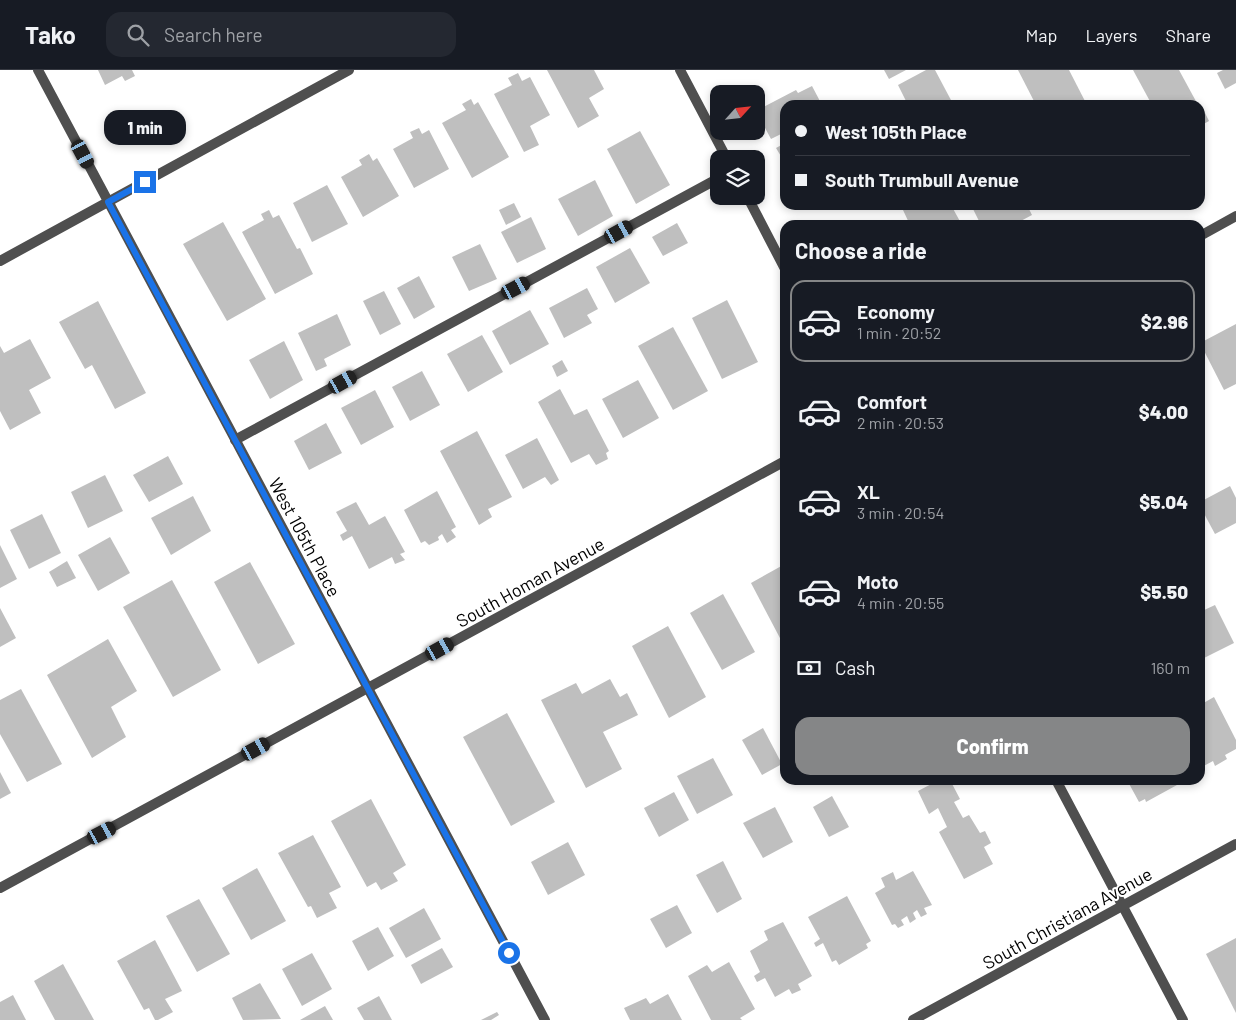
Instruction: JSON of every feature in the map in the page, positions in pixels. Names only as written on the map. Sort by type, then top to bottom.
[{"type":"street","name":"West 105th Place","points":[[38,70],[545,1020]]},
{"type":"street","points":[[0,261],[349,70]]},
{"type":"street","points":[[680,70],[722,150]]},
{"type":"street","points":[[235,440],[710,183]]},
{"type":"street","points":[[752,205],[780,259]]},
{"type":"street","points":[[1205,233],[1236,216]]},
{"type":"street","name":"South Homan Avenue","points":[[0,888],[780,464]]},
{"type":"street","points":[[1059,785],[1183,1020]]},
{"type":"street","name":"South Christiana Avenue","points":[[913,1020],[1236,844]]},
{"type":"building","points":[[98,70],[132,70],[135,76],[125,81],[122,76],[105,85]]},
{"type":"building","points":[[547,70],[594,70],[604,89],[589,98],[599,116],[578,128]]},
{"type":"building","points":[[884,70],[906,70],[889,79]]},
{"type":"building","points":[[926,70],[935,70],[951,100],[906,100],[898,85]]},
{"type":"building","points":[[1018,70],[1069,70],[1084,100],[1033,100]]},
{"type":"building","points":[[1133,70],[1179,70],[1195,100],[1149,100]]},
{"type":"building","points":[[1223,70],[1236,70],[1236,83],[1225,89],[1217,73]]},
{"type":"building","points":[[518,73],[522,81],[530,77],[550,115],[530,126],[539,145],[524,152],[494,94],[512,85],[508,78]]},
{"type":"building","points":[[812,86],[819,100],[780,100],[780,134],[771,139],[765,128],[765,106],[796,90],[798,93]]},
{"type":"building","points":[[471,99],[474,105],[478,102],[509,157],[472,178],[442,123],[466,110],[462,104]]},
{"type":"building","points":[[1205,113],[1209,121],[1205,123]]},
{"type":"building","points":[[419,128],[422,134],[429,130],[449,169],[414,188],[393,149],[413,138],[410,132]]},
{"type":"building","points":[[640,131],[670,185],[636,204],[607,149]]},
{"type":"building","points":[[780,146],[780,155],[776,148]]},
{"type":"building","points":[[369,154],[373,161],[377,158],[399,196],[363,217],[341,177],[362,165],[359,160]]},
{"type":"building","points":[[595,180],[613,216],[578,236],[558,199]]},
{"type":"building","points":[[327,185],[348,224],[312,242],[293,203]]},
{"type":"building","points":[[514,203],[521,217],[506,225],[499,210]]},
{"type":"building","points":[[269,210],[273,218],[279,215],[297,249],[300,248],[313,274],[275,294],[242,232],[264,220],[261,214]]},
{"type":"building","points":[[903,210],[954,210],[959,220],[908,220]]},
{"type":"building","points":[[974,210],[1030,210],[1032,215],[1023,220],[978,220]]},
{"type":"building","points":[[531,217],[546,249],[517,263],[501,232]]},
{"type":"building","points":[[223,222],[266,299],[227,321],[183,244]]},
{"type":"building","points":[[677,223],[688,243],[663,256],[652,237]]},
{"type":"building","points":[[480,244],[497,279],[469,291],[452,257]]},
{"type":"building","points":[[630,248],[650,283],[615,303],[596,267]]},
{"type":"building","points":[[419,276],[435,307],[414,319],[397,288]]},
{"type":"building","points":[[587,288],[598,309],[587,315],[592,323],[564,338],[549,308]]},
{"type":"building","points":[[384,291],[401,324],[380,335],[363,301]]},
{"type":"building","points":[[727,300],[758,362],[722,379],[692,318]]},
{"type":"building","points":[[98,301],[146,393],[115,409],[92,365],[85,369],[59,322]]},
{"type":"building","points":[[530,310],[549,344],[510,365],[492,331]]},
{"type":"building","points":[[337,314],[351,345],[324,359],[327,366],[316,371],[298,333]]},
{"type":"building","points":[[1236,324],[1236,384],[1224,390],[1205,353],[1205,340]]},
{"type":"building","points":[[673,327],[708,391],[673,410],[638,346]]},
{"type":"building","points":[[482,335],[503,372],[468,392],[447,354]]},
{"type":"building","points":[[30,339],[51,378],[29,390],[41,413],[10,430],[0,411],[0,346],[4,353]]},
{"type":"building","points":[[284,341],[303,380],[270,399],[249,360]]},
{"type":"building","points":[[562,360],[568,371],[557,377],[552,366]]},
{"type":"building","points":[[422,371],[440,405],[410,421],[392,387]]},
{"type":"building","points":[[638,380],[659,418],[623,438],[602,399]]},
{"type":"building","points":[[560,389],[574,415],[587,409],[609,451],[606,453],[608,459],[596,465],[589,454],[571,463],[538,402]]},
{"type":"building","points":[[375,390],[394,427],[361,445],[341,408]]},
{"type":"building","points":[[326,423],[342,453],[309,470],[294,441]]},
{"type":"building","points":[[477,431],[512,497],[488,509],[492,517],[479,525],[440,451]]},
{"type":"building","points":[[537,438],[559,480],[551,485],[545,477],[523,489],[505,455]]},
{"type":"building","points":[[168,456],[183,484],[149,502],[133,475]]},
{"type":"building","points":[[105,475],[123,511],[88,528],[71,492]]},
{"type":"building","points":[[1230,486],[1236,498],[1236,523],[1215,534],[1205,515],[1205,499]]},
{"type":"building","points":[[437,491],[456,527],[451,530],[456,537],[447,543],[442,534],[438,537],[439,540],[429,545],[425,541],[421,543],[404,510]]},
{"type":"building","points":[[193,496],[211,531],[171,555],[151,518]]},
{"type":"building","points":[[356,502],[369,525],[385,516],[405,552],[400,554],[405,560],[395,564],[392,557],[369,569],[352,536],[343,541],[340,535],[347,531],[336,512]]},
{"type":"building","points":[[42,514],[61,553],[29,569],[10,530]]},
{"type":"building","points":[[110,537],[130,573],[98,591],[78,555]]},
{"type":"building","points":[[0,545],[17,579],[0,588]]},
{"type":"building","points":[[67,561],[76,578],[57,587],[49,572]]},
{"type":"building","points":[[250,562],[295,644],[258,664],[214,582]]},
{"type":"building","points":[[780,567],[780,638],[751,583]]},
{"type":"building","points":[[172,580],[221,670],[173,697],[123,607]]},
{"type":"building","points":[[723,594],[755,652],[722,670],[690,613]]},
{"type":"building","points":[[1215,605],[1234,643],[1205,658],[1205,610]]},
{"type":"building","points":[[0,608],[16,638],[0,647]]},
{"type":"building","points":[[668,626],[706,697],[669,718],[632,646]]},
{"type":"building","points":[[108,639],[137,691],[111,707],[126,737],[92,758],[47,675]]},
{"type":"building","points":[[610,679],[620,697],[627,693],[638,715],[603,732],[622,769],[586,788],[541,700],[576,683],[582,694]]},
{"type":"building","points":[[21,689],[62,764],[27,782],[0,734],[0,700]]},
{"type":"building","points":[[1214,697],[1236,740],[1236,749],[1225,755],[1227,759],[1215,766],[1213,761],[1205,765],[1205,702]]},
{"type":"building","points":[[507,713],[555,802],[511,826],[463,737]]},
{"type":"building","points":[[763,728],[780,760],[780,765],[762,775],[742,740]]},
{"type":"building","points":[[713,758],[733,795],[697,814],[677,776]]},
{"type":"building","points":[[0,772],[11,793],[0,799]]},
{"type":"building","points":[[929,785],[953,785],[960,799],[954,802],[963,818],[969,815],[980,833],[985,831],[991,843],[984,847],[993,864],[964,879],[939,832],[947,827],[938,808],[929,814],[918,791]]},
{"type":"building","points":[[1130,785],[1177,785],[1146,802],[1145,799],[1139,802]]},
{"type":"building","points":[[674,792],[689,820],[659,837],[644,808]]},
{"type":"building","points":[[832,796],[849,827],[829,837],[813,807]]},
{"type":"building","points":[[371,799],[406,865],[393,873],[398,881],[381,890],[376,882],[367,887],[331,821]]},
{"type":"building","points":[[775,807],[793,842],[763,858],[743,823]]},
{"type":"building","points":[[313,835],[341,887],[329,893],[337,908],[317,918],[311,906],[308,907],[278,853]]},
{"type":"building","points":[[568,842],[585,875],[548,895],[531,862]]},
{"type":"building","points":[[723,861],[742,899],[717,913],[696,875]]},
{"type":"building","points":[[257,868],[286,921],[251,940],[222,888]]},
{"type":"building","points":[[913,871],[932,905],[924,908],[927,914],[921,917],[917,910],[913,913],[916,919],[910,923],[907,916],[901,920],[904,925],[898,928],[895,924],[892,925],[875,893],[885,887],[881,878],[893,872],[896,880]]},
{"type":"building","points":[[847,896],[871,941],[866,944],[868,948],[839,965],[836,960],[832,962],[823,943],[816,947],[814,943],[820,939],[808,917]]},
{"type":"building","points":[[199,899],[230,954],[197,972],[166,916]]},
{"type":"building","points":[[677,905],[692,933],[666,948],[650,919]]},
{"type":"building","points":[[424,908],[441,939],[406,958],[389,928]]},
{"type":"building","points":[[783,922],[812,976],[798,984],[801,990],[792,994],[789,989],[775,997],[765,978],[757,982],[754,976],[760,972],[750,951],[768,940],[764,931]]},
{"type":"building","points":[[378,927],[394,956],[368,971],[352,941]]},
{"type":"building","points":[[1236,938],[1236,1013],[1206,954]]},
{"type":"building","points":[[155,940],[182,991],[165,999],[173,1012],[158,1020],[155,1020],[149,1008],[144,1010],[117,961]]},
{"type":"building","points":[[442,948],[453,967],[421,984],[411,965]]},
{"type":"building","points":[[312,953],[332,989],[302,1006],[282,969]]},
{"type":"building","points":[[729,962],[755,1009],[740,1018],[742,1020],[711,1020],[688,976],[707,965],[712,972]]},
{"type":"building","points":[[63,964],[94,1020],[55,1020],[34,981]]},
{"type":"building","points":[[260,983],[281,1019],[243,1020],[232,998]]},
{"type":"building","points":[[668,994],[682,1020],[630,1020],[624,1008],[646,998],[650,1004]]},
{"type":"building","points":[[13,995],[26,1020],[0,1020],[0,1002]]},
{"type":"building","points":[[379,996],[392,1020],[364,1020],[357,1008]]},
{"type":"building","points":[[325,1006],[333,1020],[300,1020]]},
{"type":"building","points":[[497,1012],[499,1015],[491,1020],[481,1020]]},
{"type":"route","points":[[145,182],[108,202],[509,953]]}]
